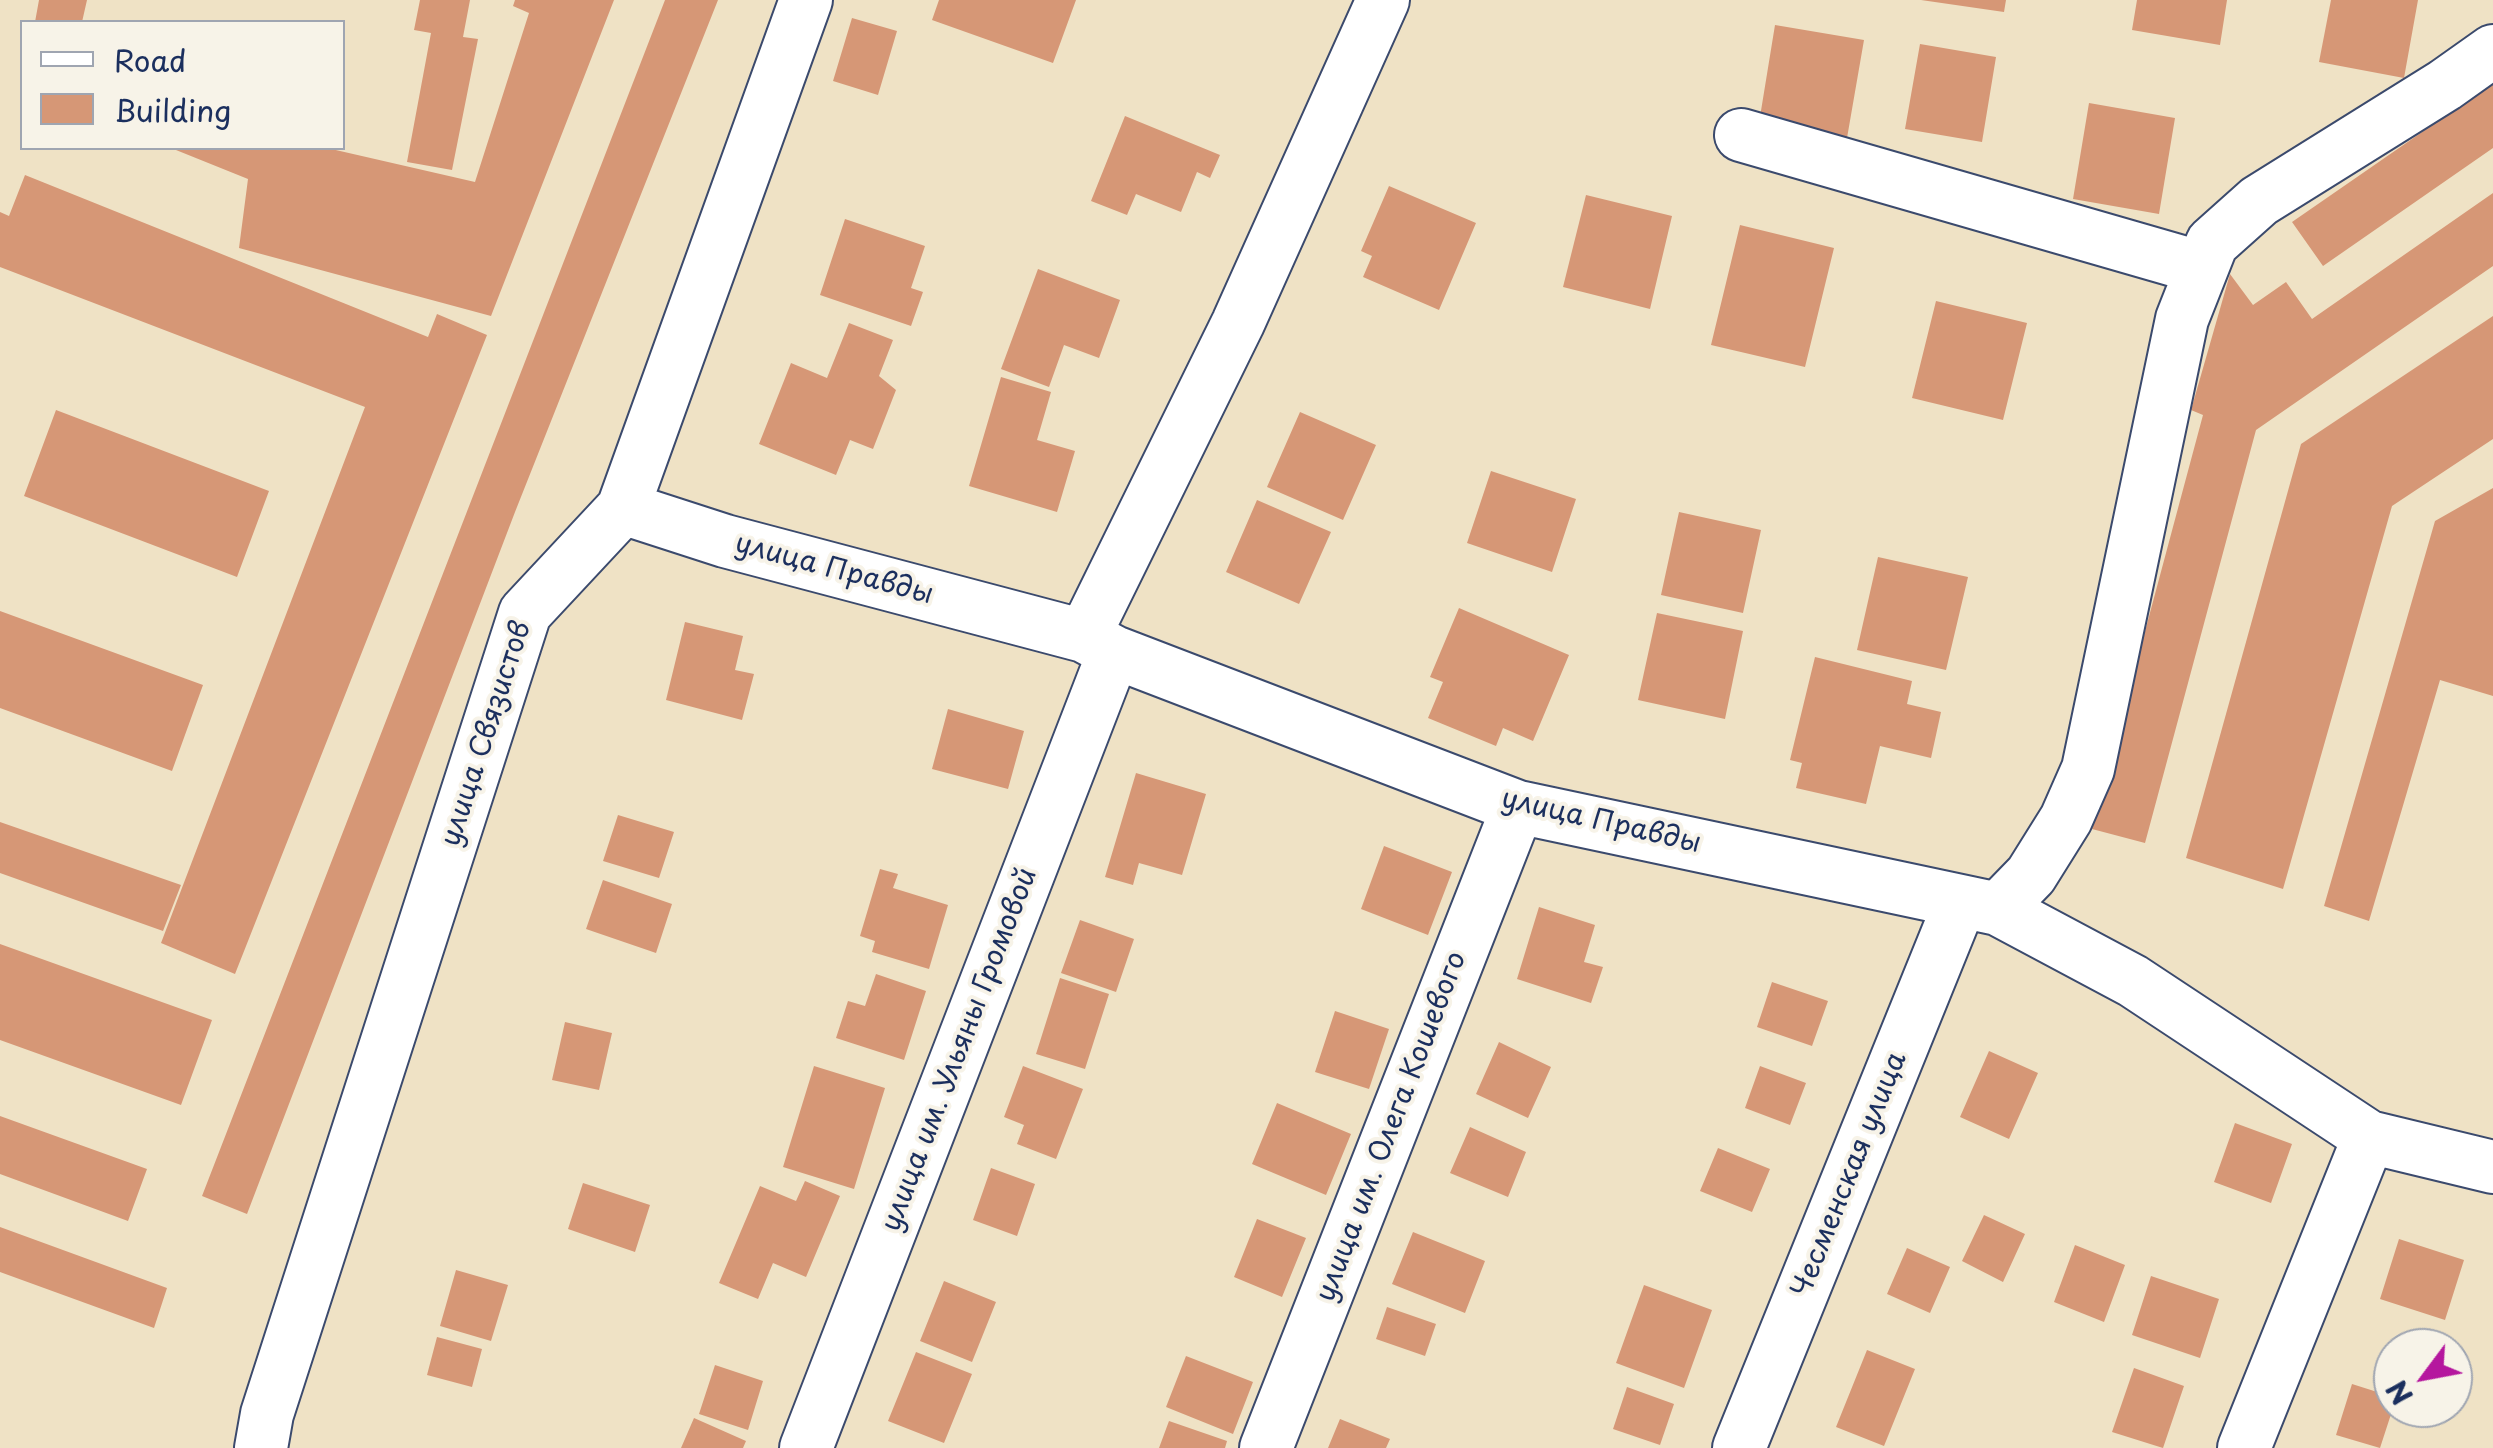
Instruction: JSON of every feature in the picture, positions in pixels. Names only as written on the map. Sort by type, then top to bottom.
[{"type":"street","name":"улица Связистов","points":[[261,1448],[267,1414],[525,613],[623,508],[806,0]]},
{"type":"street","name":"улица им. Ульяны Громовой","points":[[806,1448],[1099,644],[1382,0]]},
{"type":"street","points":[[1979,906],[2031,875],[2066,819],[2088,769],[2182,320],[2212,242],[2258,201],[2493,51]]},
{"type":"street","points":[[1740,135],[2202,268]]},
{"type":"street","name":"улица Правды","points":[[623,508],[744,546],[1099,644],[1518,806],[1979,906],[2132,981],[2369,1137],[2493,1168]]},
{"type":"street","name":"улица им. Олега Кошевого","points":[[1266,1448],[1518,806]]},
{"type":"street","name":"Чесменская улица","points":[[1739,1448],[1979,906]]},
{"type":"street","points":[[2244,1448],[2369,1137]]},
{"type":"building","points":[[39,0],[87,0],[82,20],[35,20]]},
{"type":"building","points":[[420,0],[470,0],[463,37],[478,39],[452,170],[407,162],[431,33],[414,30]]},
{"type":"building","points":[[515,0],[614,0],[491,316],[239,248],[248,179],[176,150],[336,150],[475,182],[529,13],[513,6]]},
{"type":"building","points":[[665,0],[718,0],[515,512],[247,1214],[202,1196]]},
{"type":"building","points":[[939,0],[1076,0],[1053,63],[932,20]]},
{"type":"building","points":[[1921,0],[2006,0],[2004,12]]},
{"type":"building","points":[[2137,0],[2227,0],[2220,45],[2132,30]]},
{"type":"building","points":[[2331,0],[2418,0],[2404,78],[2319,62]]},
{"type":"building","points":[[852,18],[897,31],[878,95],[833,81]]},
{"type":"building","points":[[1775,25],[1864,40],[1847,138],[1759,123]]},
{"type":"building","points":[[1920,44],[1996,57],[1982,142],[1905,129]]},
{"type":"building","points":[[2493,83],[2493,148],[2323,266],[2292,222]]},
{"type":"building","points":[[2089,103],[2175,118],[2159,214],[2073,199]]},
{"type":"building","points":[[1125,116],[1220,155],[1210,178],[1197,172],[1181,212],[1136,194],[1127,215],[1091,201]]},
{"type":"building","points":[[25,175],[428,337],[437,314],[487,335],[235,974],[161,943],[365,407],[0,267],[0,212],[9,216]]},
{"type":"building","points":[[1389,186],[1476,223],[1439,310],[1363,277],[1372,256],[1361,251]]},
{"type":"building","points":[[2493,193],[2493,266],[2256,430],[2145,843],[2092,829],[2203,415],[2191,410],[2230,274],[2253,305],[2286,282],[2312,319]]},
{"type":"building","points":[[1586,195],[1672,216],[1650,309],[1563,287]]},
{"type":"building","points":[[845,219],[925,246],[911,288],[923,292],[911,326],[820,295]]},
{"type":"building","points":[[1740,225],[1834,248],[1805,367],[1711,345]]},
{"type":"building","points":[[1038,269],[1120,300],[1099,358],[1064,345],[1049,387],[1001,369]]},
{"type":"building","points":[[1936,301],[2027,323],[2003,420],[1912,398]]},
{"type":"building","points":[[2493,316],[2493,439],[2392,506],[2283,889],[2186,858],[2301,444]]},
{"type":"building","points":[[849,323],[893,340],[879,376],[896,390],[873,449],[850,440],[836,475],[759,444],[791,363],[827,378]]},
{"type":"building","points":[[1001,377],[1051,392],[1037,440],[1075,451],[1057,512],[969,486]]},
{"type":"building","points":[[56,410],[269,491],[237,577],[24,496]]},
{"type":"building","points":[[1300,412],[1376,445],[1343,520],[1267,487]]},
{"type":"building","points":[[1491,471],[1576,499],[1552,572],[1467,543]]},
{"type":"building","points":[[2493,488],[2493,696],[2440,680],[2369,921],[2324,906],[2435,521]]},
{"type":"building","points":[[1257,500],[1331,532],[1299,604],[1226,572]]},
{"type":"building","points":[[1679,512],[1761,530],[1743,613],[1661,595]]},
{"type":"building","points":[[1878,557],[1968,577],[1946,670],[1857,650]]},
{"type":"building","points":[[1459,608],[1569,655],[1533,741],[1503,728],[1496,746],[1428,718],[1443,682],[1430,677]]},
{"type":"building","points":[[0,611],[203,685],[172,771],[0,708]]},
{"type":"building","points":[[1657,613],[1743,631],[1725,719],[1638,700]]},
{"type":"building","points":[[685,622],[743,636],[735,670],[754,674],[742,720],[666,700]]},
{"type":"building","points":[[1815,657],[1912,681],[1907,704],[1941,712],[1931,758],[1880,746],[1866,804],[1796,788],[1802,763],[1790,760]]},
{"type":"building","points":[[948,709],[1024,731],[1008,789],[932,769]]},
{"type":"building","points":[[1136,773],[1206,794],[1182,875],[1139,863],[1133,885],[1105,877]]},
{"type":"building","points":[[618,815],[674,832],[659,878],[603,861]]},
{"type":"building","points":[[0,822],[181,885],[163,931],[0,873]]},
{"type":"building","points":[[1384,846],[1452,872],[1428,935],[1361,909]]},
{"type":"building","points":[[880,869],[898,874],[893,888],[948,905],[929,969],[872,952],[875,941],[860,936]]},
{"type":"building","points":[[603,880],[672,904],[656,953],[586,929]]},
{"type":"building","points":[[1539,907],[1595,925],[1584,962],[1603,967],[1591,1003],[1517,979]]},
{"type":"building","points":[[1080,920],[1134,939],[1116,992],[1061,973]]},
{"type":"building","points":[[0,944],[212,1020],[181,1105],[0,1040]]},
{"type":"building","points":[[876,974],[926,991],[904,1060],[836,1038],[848,1001],[865,1006]]},
{"type":"building","points":[[1060,978],[1109,994],[1085,1069],[1036,1054]]},
{"type":"building","points":[[1772,982],[1828,1001],[1812,1046],[1757,1027]]},
{"type":"building","points":[[1335,1011],[1389,1029],[1369,1089],[1315,1072]]},
{"type":"building","points":[[565,1022],[612,1033],[599,1090],[552,1080]]},
{"type":"building","points":[[1499,1042],[1551,1067],[1528,1118],[1476,1094]]},
{"type":"building","points":[[1989,1051],[2038,1073],[2009,1139],[1960,1117]]},
{"type":"building","points":[[814,1066],[885,1088],[854,1189],[783,1167]]},
{"type":"building","points":[[1023,1066],[1083,1089],[1056,1159],[1017,1144],[1024,1125],[1004,1117]]},
{"type":"building","points":[[1760,1066],[1806,1083],[1790,1125],[1745,1108]]},
{"type":"building","points":[[1277,1103],[1351,1134],[1326,1195],[1252,1164]]},
{"type":"building","points":[[0,1116],[147,1169],[128,1221],[0,1174]]},
{"type":"building","points":[[2235,1123],[2292,1144],[2271,1203],[2214,1182]]},
{"type":"building","points":[[1470,1127],[1526,1152],[1508,1197],[1450,1173]]},
{"type":"building","points":[[1718,1148],[1770,1169],[1752,1212],[1700,1191]]},
{"type":"building","points":[[991,1168],[1035,1184],[1017,1236],[973,1220]]},
{"type":"building","points":[[805,1181],[840,1196],[806,1277],[773,1263],[758,1299],[719,1283],[760,1186],[796,1201]]},
{"type":"building","points":[[583,1183],[650,1205],[635,1252],[568,1229]]},
{"type":"building","points":[[1984,1215],[2025,1234],[2003,1282],[1962,1261]]},
{"type":"building","points":[[1257,1219],[1306,1238],[1282,1297],[1234,1277]]},
{"type":"building","points":[[0,1227],[167,1288],[154,1328],[0,1272]]},
{"type":"building","points":[[1413,1232],[1485,1261],[1465,1313],[1392,1284]]},
{"type":"building","points":[[2399,1239],[2464,1260],[2445,1320],[2380,1299]]},
{"type":"building","points":[[2075,1245],[2125,1265],[2104,1322],[2054,1302]]},
{"type":"building","points":[[1907,1248],[1950,1267],[1930,1313],[1887,1294]]},
{"type":"building","points":[[456,1270],[508,1285],[491,1341],[440,1326]]},
{"type":"building","points":[[2151,1276],[2219,1299],[2200,1358],[2132,1335]]},
{"type":"building","points":[[944,1281],[996,1302],[972,1362],[920,1341]]},
{"type":"building","points":[[1644,1285],[1712,1310],[1684,1388],[1616,1363]]},
{"type":"building","points":[[1387,1307],[1436,1324],[1425,1356],[1376,1339]]},
{"type":"building","points":[[437,1337],[482,1349],[472,1387],[427,1375]]},
{"type":"building","points":[[1867,1350],[1915,1369],[1884,1446],[1836,1427]]},
{"type":"building","points":[[916,1352],[972,1374],[944,1443],[888,1421]]},
{"type":"building","points":[[1186,1356],[1253,1382],[1233,1434],[1166,1407]]},
{"type":"building","points":[[715,1365],[763,1381],[748,1430],[699,1414]]},
{"type":"building","points":[[2134,1368],[2184,1386],[2163,1448],[2112,1432]]},
{"type":"building","points":[[2352,1384],[2373,1391],[2373,1428],[2386,1428],[2380,1448],[2336,1435]]},
{"type":"building","points":[[1627,1387],[1674,1404],[1660,1445],[1613,1429]]},
{"type":"building","points":[[694,1418],[746,1441],[743,1448],[681,1448]]},
{"type":"building","points":[[1340,1419],[1390,1439],[1386,1448],[1328,1448]]},
{"type":"building","points":[[1169,1421],[1227,1441],[1225,1448],[1159,1448]]}]
